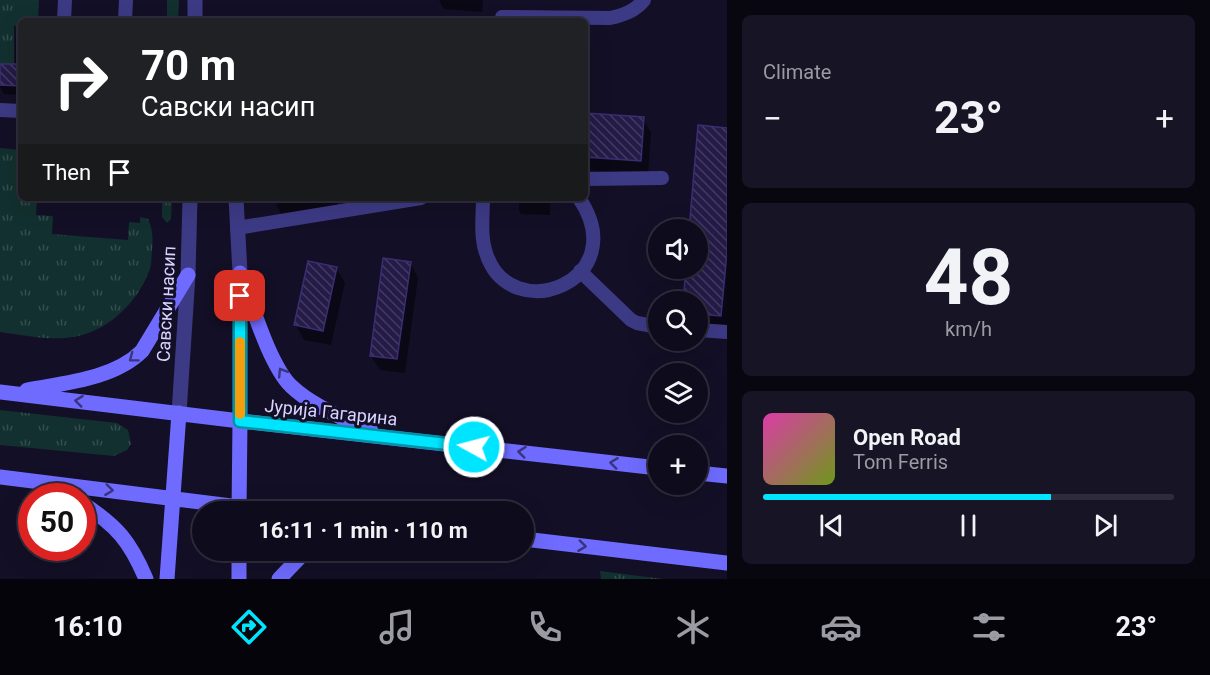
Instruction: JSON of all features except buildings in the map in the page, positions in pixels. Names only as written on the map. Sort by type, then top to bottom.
[{"type":"main road","points":[[240,273],[266,340],[279,368],[291,386],[319,406],[382,436]]},
{"type":"main road","points":[[6,393],[79,380],[103,373],[135,359],[188,275]]},
{"type":"main road","name":"Јурија Гагарина","points":[[6,393],[648,467]]},
{"type":"main road","points":[[167,579],[179,413]]},
{"type":"main road","points":[[239,501],[240,421]]},
{"type":"main road","points":[[708,474],[727,476]]},
{"type":"main road","points":[[0,477],[50,483]]},
{"type":"main road","points":[[96,489],[192,501]]},
{"type":"main road","points":[[96,512],[106,519],[130,544],[146,579]]},
{"type":"main road","points":[[534,540],[727,563]]},
{"type":"main road","points":[[239,561],[239,579]]},
{"type":"main road","points":[[279,579],[296,561]]},
{"type":"street","points":[[195,0],[195,18]]},
{"type":"street","name":"Савски насип","points":[[179,413],[188,275],[190,201]]},
{"type":"street","points":[[236,201],[240,273],[240,421]]},
{"type":"lane","points":[[64,18],[65,0]]},
{"type":"lane","points":[[125,18],[126,0]]},
{"type":"lane","points":[[502,17],[610,18],[625,15],[644,0]]},
{"type":"lane","points":[[0,110],[18,111]]},
{"type":"lane","points":[[588,179],[662,178]]},
{"type":"lane","points":[[237,228],[403,201]]},
{"type":"lane","points":[[483,201],[483,236],[486,253],[494,269],[506,281],[522,289],[539,292],[556,289],[572,281],[585,267],[592,250],[594,231],[588,212],[581,201]]},
{"type":"lane","points":[[580,272],[631,320],[648,325]]},
{"type":"lane","points":[[708,331],[727,332]]},
{"type":"green space","points":[[0,0],[39,0],[38,18],[18,18],[18,26],[14,26],[14,64],[0,64]]},
{"type":"green space","points":[[167,0],[179,0],[178,18],[167,18]]},
{"type":"green space","points":[[0,148],[18,150],[18,201],[37,201],[36,215],[53,216],[52,234],[128,240],[129,222],[140,223],[140,217],[148,219],[152,231],[151,267],[139,292],[112,320],[90,332],[68,338],[0,332]]},
{"type":"green space","points":[[162,201],[172,201],[171,219],[167,223],[162,217]]},
{"type":"green space","points":[[0,410],[117,423],[128,430],[131,444],[127,450],[114,456],[0,445]]},
{"type":"green space","points":[[600,571],[663,579],[601,579]]},
{"type":"slow traffic","points":[[240,342],[240,414]]},
{"type":"route","points":[[240,296],[240,421],[474,447]]}]
